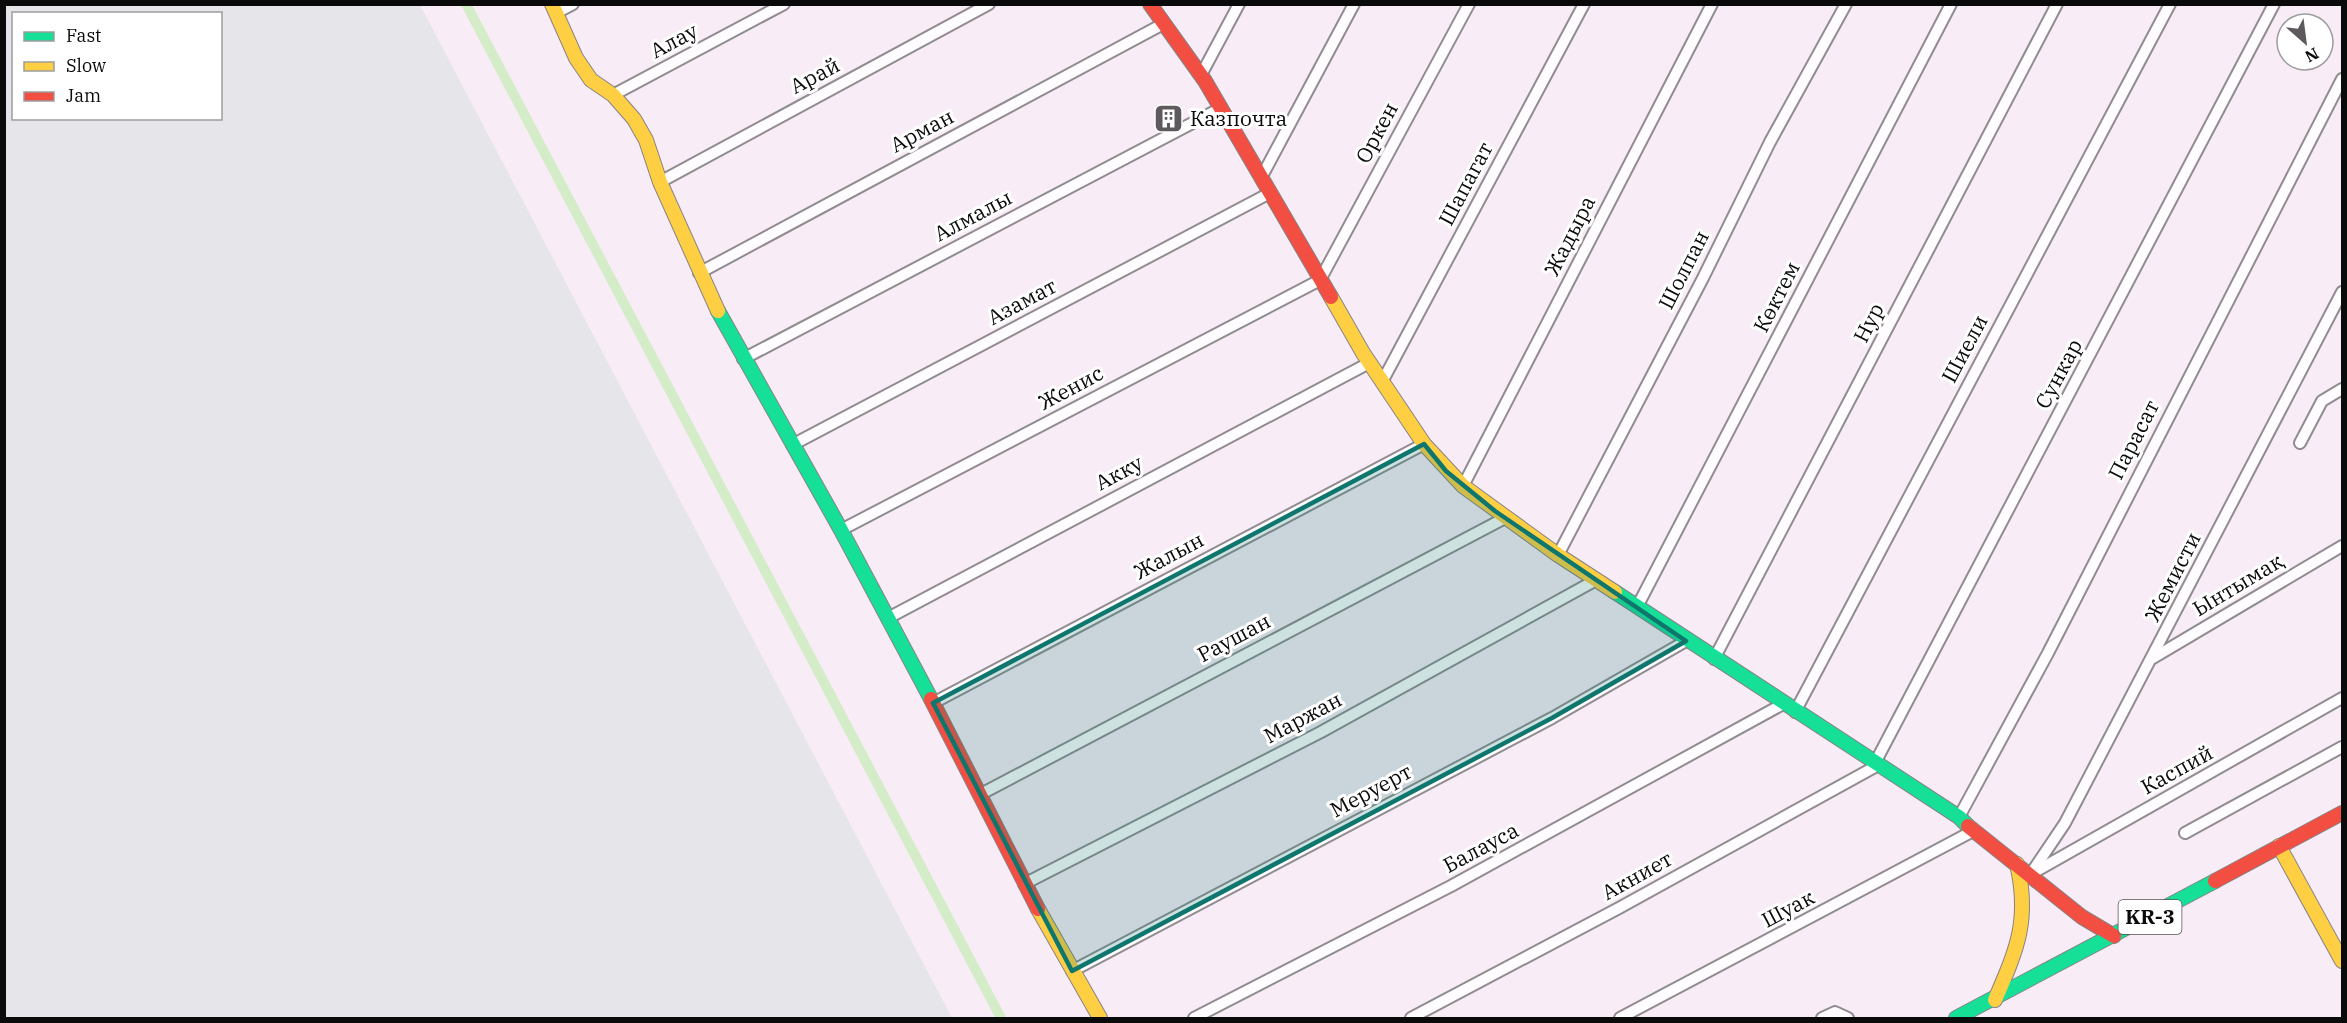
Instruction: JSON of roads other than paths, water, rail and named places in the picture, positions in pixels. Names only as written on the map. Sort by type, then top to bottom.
[{"type":"street","points":[[573,4],[554,9],[576,58],[591,80],[613,95],[634,119],[646,140],[660,182],[699,273],[743,359],[888,618],[981,794],[1024,884],[1100,1018]]},
{"type":"street","name":"Алау","points":[[613,95],[784,4]]},
{"type":"street","name":"Арай","points":[[660,182],[989,4]]},
{"type":"street","points":[[1150,4],[1201,75],[1369,363],[1424,444],[1463,486],[1558,555],[1795,712],[1878,763],[1959,817],[1973,831],[2082,916],[2114,936]]},
{"type":"street","points":[[1201,75],[1239,4]]},
{"type":"street","points":[[1261,178],[1354,4]]},
{"type":"street","name":"Оркен","points":[[1320,280],[1469,4]]},
{"type":"street","name":"Шапагат","points":[[1382,382],[1584,4]]},
{"type":"street","name":"Жадыра","points":[[1463,486],[1712,4]]},
{"type":"street","name":"Шолпан","points":[[1558,555],[1703,278],[1770,142],[1846,4]]},
{"type":"street","name":"Көктем","points":[[1637,607],[1951,4]]},
{"type":"street","name":"Нур","points":[[1714,659],[2057,4]]},
{"type":"street","name":"Шиели","points":[[1795,712],[2170,4]]},
{"type":"street","name":"Сункар","points":[[1878,763],[2274,4]]},
{"type":"street","name":"Арман","points":[[699,273],[1163,24]]},
{"type":"street","name":"Парасат","points":[[1959,817],[2048,653],[2343,79]]},
{"type":"street","name":"Алмалы","points":[[743,359],[1221,108]]},
{"type":"street","name":"Азамат","points":[[792,445],[1270,194]]},
{"type":"street","name":"Женис","points":[[840,530],[1320,280]]},
{"type":"street","name":"Жемисти","points":[[2030,874],[2065,823],[2343,292]]},
{"type":"street","name":"Акку","points":[[888,618],[1369,363]]},
{"type":"street","points":[[2300,443],[2322,401],[2343,389]]},
{"type":"street","name":"Жалын","points":[[933,703],[1424,444]]},
{"type":"street","name":"Раушан","points":[[981,794],[1504,518]]},
{"type":"street","name":"Ынтымақ","points":[[2153,658],[2343,546]]},
{"type":"street","name":"Маржан","points":[[1024,884],[1321,732],[1596,580]]},
{"type":"street","name":"Меруерт","points":[[1072,970],[1552,718],[1686,640]]},
{"type":"street","name":"Каспий","points":[[2030,874],[2343,698]]},
{"type":"street","name":"Балауса","points":[[1194,1018],[1451,886],[1783,704]]},
{"type":"street","points":[[2185,833],[2343,747]]},
{"type":"street","name":"Акниет","points":[[1411,1018],[1619,908],[1878,763]]},
{"type":"street","name":"KR-3","points":[[1956,1018],[1995,1000],[2343,813]]},
{"type":"street","name":"Шуак","points":[[1620,1018],[1973,831]]},
{"type":"street","points":[[2279,846],[2343,961]]},
{"type":"street","points":[[1995,1000],[2011,963],[2020,925],[2024,896],[2017,864]]},
{"type":"street","points":[[1822,1018],[1834,1012],[1848,1018]]},
{"type":"waterway","points":[[466,4],[1001,1018]]},
{"type":"place","name":"Казпочта","points":[[1169,119]]}]
